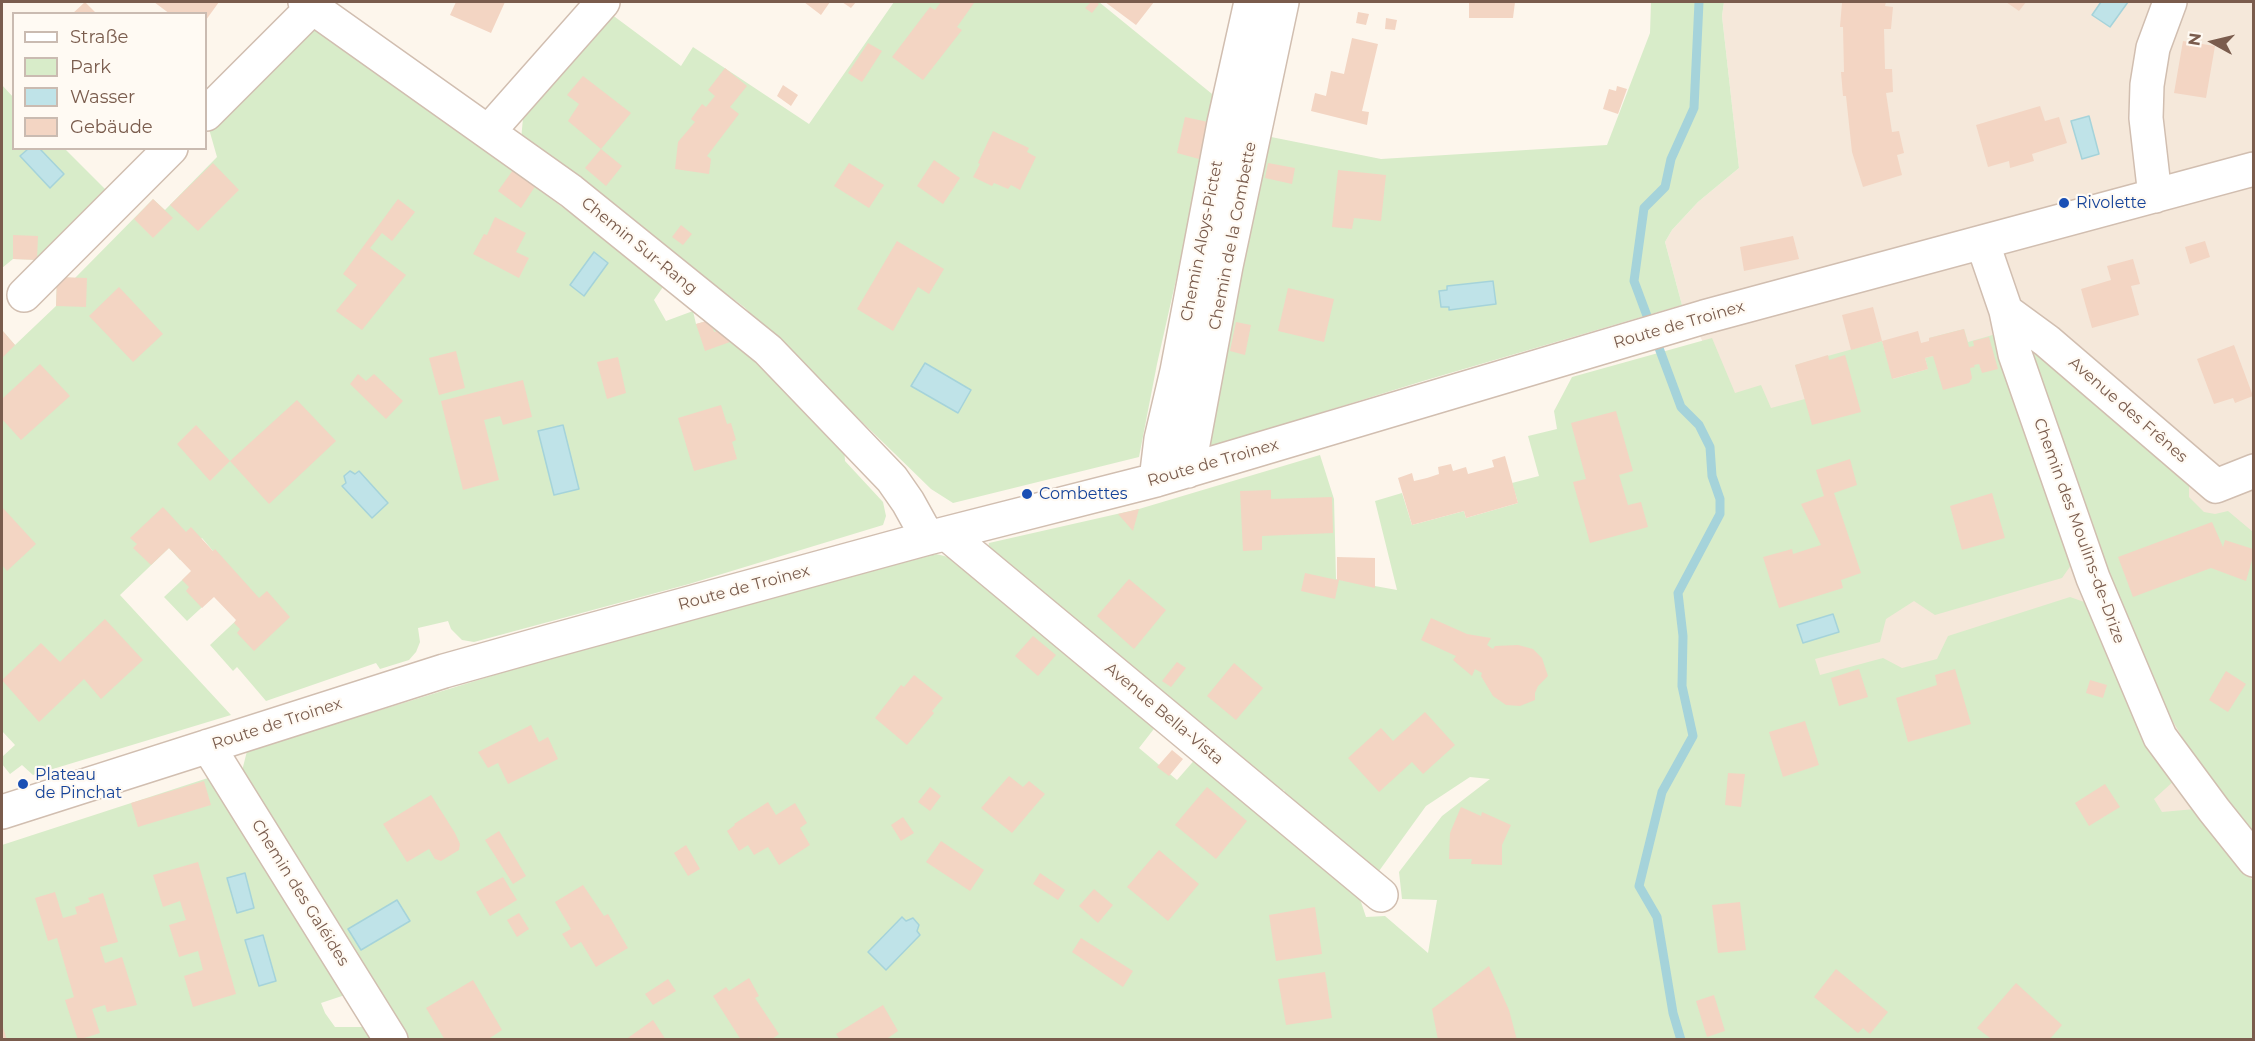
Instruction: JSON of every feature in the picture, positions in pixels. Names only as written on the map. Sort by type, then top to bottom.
[{"type":"street","points":[[489,131],[603,2]]},
{"type":"street","name":"Chemin Aloys-Pictet","points":[[1156,480],[1161,439],[1177,370],[1224,123],[1251,2]]},
{"type":"street","name":"Chemin de la Combette","points":[[1188,471],[1226,266],[1282,2]]},
{"type":"street","points":[[2155,196],[2146,118],[2147,85],[2153,48],[2170,2]]},
{"type":"street","points":[[207,113],[309,4]]},
{"type":"street","name":"Chemin Sur-Rang","points":[[309,4],[571,191],[768,351],[892,479],[908,502],[938,536]]},
{"type":"street","points":[[24,295],[169,150]]},
{"type":"street","name":"Route de Troinex","points":[[2,809],[465,665],[938,536],[1156,480],[1704,317],[2253,170]]},
{"type":"street","name":"Chemin des Moulins-de-Drize","points":[[1983,244],[2006,311],[2014,354],[2093,578],[2160,737],[2253,860]]},
{"type":"street","name":"Avenue des Frênes","points":[[2006,311],[2047,341],[2216,486],[2253,471]]},
{"type":"street","name":"Avenue Bella-Vista","points":[[938,536],[1381,895]]},
{"type":"street","name":"Chemin des Galéides","points":[[208,746],[391,1040]]},
{"type":"shaded area","points":[[1724,2],[2253,2],[2253,1039],[1688,1039],[1702,340],[1682,305],[1665,242],[1672,230],[1698,202],[1739,168],[1722,16]]},
{"type":"green space","points":[[894,2],[1099,2],[1217,98],[1157,364],[1139,457],[953,503],[931,489],[744,307],[521,140],[523,118],[611,14],[681,66],[693,47],[809,124]]},
{"type":"green space","points":[[1651,2],[1724,2],[1722,16],[1739,168],[1698,202],[1672,230],[1665,242],[1682,305],[1423,381],[1204,449],[1266,136],[1381,159],[1607,145],[1650,33]]},
{"type":"green space","points":[[320,29],[665,284],[654,300],[666,321],[693,311],[696,324],[714,319],[844,446],[845,461],[883,502],[886,516],[883,525],[689,584],[474,642],[462,640],[451,629],[448,621],[418,628],[420,642],[416,652],[409,660],[380,669],[376,663],[266,701],[237,667],[233,671],[210,645],[259,599],[236,576],[187,621],[164,597],[213,551],[202,538],[180,560],[169,548],[120,595],[231,715],[33,775],[22,765],[10,774],[2,764],[2,757],[15,745],[2,731],[2,330],[15,345],[56,306],[57,277],[75,278],[153,199],[165,210],[217,157],[209,129],[309,30]]},
{"type":"green space","points":[[2,85],[12,96],[12,150],[66,150],[110,194],[45,260],[13,259],[2,268]]},
{"type":"green space","points":[[1964,329],[1968,342],[1996,334],[2074,561],[2062,578],[1935,615],[1914,601],[1886,619],[1880,642],[1815,659],[1820,675],[1883,658],[1902,668],[1937,659],[1948,636],[2070,597],[2090,604],[2135,721],[2158,749],[2176,779],[2154,799],[2162,812],[2195,809],[2253,881],[2253,1039],[404,1039],[240,779],[247,751],[540,661],[936,554],[969,562],[1157,725],[1139,748],[1177,780],[1198,756],[1356,887],[1366,917],[1385,916],[1428,953],[1437,900],[1402,899],[1399,872],[1442,816],[1490,779],[1470,777],[1426,806],[1379,871],[1364,870],[1294,814],[1284,790],[1274,793],[987,553],[989,543],[1139,509],[1320,455],[1334,499],[1336,579],[1397,590],[1375,501],[1402,493],[1412,525],[1464,511],[1466,518],[1518,503],[1512,483],[1539,476],[1528,436],[1557,429],[1554,411],[1572,377],[1712,338],[1735,393],[1761,385],[1771,408],[1805,399],[1795,365],[1882,341],[1893,379],[1928,369],[1925,358],[1933,356],[1929,338]]},
{"type":"green space","points":[[2040,349],[2189,477],[2189,497],[2204,512],[2215,514],[2228,511],[2253,532],[2253,843],[2223,807],[2157,694],[2116,599],[2028,356]]},
{"type":"green space","points":[[211,777],[345,995],[321,1003],[325,1013],[335,1027],[367,1027],[374,1039],[2,1039],[2,845]]},
{"type":"water","points":[[2101,2],[2128,2],[2110,27],[2092,15]]},
{"type":"water","points":[[2089,116],[2099,154],[2082,159],[2071,121]]},
{"type":"water","points":[[27,150],[41,150],[64,174],[50,188],[20,156]]},
{"type":"water","points":[[594,252],[608,263],[584,296],[570,285]]},
{"type":"water","points":[[1493,281],[1496,304],[1449,310],[1449,307],[1441,307],[1439,291],[1447,290],[1447,286]]},
{"type":"water","points":[[925,363],[971,390],[958,413],[911,386]]},
{"type":"water","points":[[563,425],[579,489],[554,495],[538,431]]},
{"type":"water","points":[[350,471],[355,474],[359,471],[388,503],[372,518],[342,486],[346,483],[344,476]]},
{"type":"water","points":[[1833,614],[1839,632],[1803,643],[1797,625]]},
{"type":"water","points":[[245,873],[254,908],[237,913],[227,878]]},
{"type":"water","points":[[397,900],[410,921],[361,950],[348,929]]},
{"type":"water","points":[[902,917],[906,921],[913,918],[919,925],[917,931],[920,935],[886,970],[868,952]]},
{"type":"water","points":[[263,935],[276,981],[259,986],[245,940]]},
{"type":"building","points":[[85,2],[95,12],[74,12]]},
{"type":"building","points":[[154,2],[219,2],[207,19],[207,12],[167,12]]},
{"type":"building","points":[[456,2],[505,2],[491,33],[450,15]]},
{"type":"building","points":[[804,2],[830,2],[821,15]]},
{"type":"building","points":[[842,2],[856,2],[851,8]]},
{"type":"building","points":[[941,2],[974,3],[957,27],[962,30],[923,80],[892,57],[930,7],[935,10]]},
{"type":"building","points":[[1091,2],[1099,4],[1092,13],[1085,8]]},
{"type":"building","points":[[1105,2],[1154,2],[1136,25]]},
{"type":"building","points":[[1469,2],[1515,2],[1513,18],[1469,18]]},
{"type":"building","points":[[1886,2],[1885,6],[1893,7],[1891,29],[1884,29],[1885,69],[1892,69],[1893,92],[1886,93],[1892,132],[1899,131],[1904,153],[1897,155],[1902,175],[1863,187],[1852,152],[1846,96],[1843,96],[1841,72],[1844,72],[1843,27],[1840,27],[1842,3]]},
{"type":"building","points":[[2006,2],[2026,2],[2019,11]]},
{"type":"building","points":[[1358,12],[1369,14],[1366,25],[1356,23]]},
{"type":"building","points":[[1386,18],[1397,20],[1395,30],[1385,29]]},
{"type":"building","points":[[1352,38],[1378,44],[1362,111],[1369,112],[1367,125],[1311,111],[1315,93],[1326,96],[1331,71],[1344,74]]},
{"type":"building","points":[[2183,41],[2215,46],[2206,98],[2174,93]]},
{"type":"building","points":[[868,43],[882,51],[862,82],[848,73]]},
{"type":"building","points":[[725,68],[747,86],[730,107],[739,114],[707,156],[711,159],[709,174],[675,169],[678,142],[695,122],[691,119],[702,104],[706,107],[715,96],[708,90]]},
{"type":"building","points":[[583,76],[631,113],[601,149],[568,121],[579,104],[567,95]]},
{"type":"building","points":[[783,85],[798,95],[791,106],[777,96]]},
{"type":"building","points":[[1617,86],[1627,89],[1618,114],[1603,109],[1609,89],[1616,91]]},
{"type":"building","points":[[2040,106],[2045,121],[2059,117],[2067,143],[2032,154],[2034,161],[2010,168],[2009,161],[1988,167],[1976,125]]},
{"type":"building","points":[[1185,117],[1208,122],[1199,159],[1177,153]]},
{"type":"building","points":[[993,131],[1029,148],[1027,152],[1036,157],[1020,190],[1011,185],[1008,189],[994,183],[992,186],[973,177]]},
{"type":"building","points":[[601,149],[622,166],[606,186],[585,168]]},
{"type":"building","points":[[934,160],[960,178],[943,204],[917,186]]},
{"type":"building","points":[[213,163],[239,190],[198,231],[170,205]]},
{"type":"building","points":[[849,163],[884,185],[869,208],[834,186]]},
{"type":"building","points":[[1268,163],[1295,168],[1292,184],[1265,178]]},
{"type":"building","points":[[513,170],[536,185],[521,208],[498,191]]},
{"type":"building","points":[[1338,170],[1386,175],[1381,221],[1354,218],[1352,229],[1332,227]]},
{"type":"building","points":[[153,199],[173,218],[153,238],[134,219]]},
{"type":"building","points":[[398,199],[415,212],[392,241],[382,233],[370,248],[406,275],[362,330],[336,311],[357,285],[343,274]]},
{"type":"building","points":[[495,217],[526,233],[516,252],[529,258],[519,278],[473,254],[484,234],[487,235]]},
{"type":"building","points":[[681,225],[692,234],[683,245],[672,237]]},
{"type":"building","points":[[13,235],[38,236],[37,260],[13,259]]},
{"type":"building","points":[[1793,236],[1799,259],[1744,271],[1740,247]]},
{"type":"building","points":[[897,241],[944,269],[929,294],[918,287],[893,331],[857,309]]},
{"type":"building","points":[[2205,241],[2210,257],[2190,264],[2185,247]]},
{"type":"building","points":[[2133,259],[2140,284],[2131,286],[2139,315],[2092,328],[2081,289],[2111,280],[2107,266]]},
{"type":"building","points":[[57,277],[87,278],[86,307],[56,306]]},
{"type":"building","points":[[119,287],[163,334],[133,362],[89,316]]},
{"type":"building","points":[[1288,288],[1334,299],[1324,342],[1278,331]]},
{"type":"building","points":[[1873,307],[1882,341],[1851,350],[1842,315]]},
{"type":"building","points":[[710,320],[714,332],[720,330],[730,342],[705,351],[696,324]]},
{"type":"building","points":[[1236,322],[1251,325],[1245,355],[1230,351]]},
{"type":"building","points":[[1964,329],[1969,347],[1974,346],[1973,341],[1989,337],[1998,369],[1982,373],[1979,364],[1974,365],[1975,367],[1970,368],[1972,378],[1969,383],[1943,390],[1933,356],[1925,358],[1928,369],[1892,379],[1882,341],[1918,331],[1921,343],[1929,341],[1929,338]]},
{"type":"building","points":[[2,330],[15,345],[2,358]]},
{"type":"building","points":[[2234,345],[2253,396],[2235,403],[2233,398],[2214,404],[2197,359]]},
{"type":"building","points":[[456,351],[465,388],[439,395],[429,358]]},
{"type":"building","points":[[1828,355],[1829,360],[1845,355],[1861,412],[1812,425],[1795,365]]},
{"type":"building","points":[[618,357],[626,393],[607,399],[597,362]]},
{"type":"building","points":[[40,364],[70,396],[21,440],[2,419],[2,399]]},
{"type":"building","points":[[358,374],[366,381],[374,374],[403,401],[386,419],[350,384]]},
{"type":"building","points":[[523,380],[532,417],[503,425],[500,416],[484,420],[499,480],[463,490],[441,401]]},
{"type":"building","points":[[297,400],[336,441],[269,504],[230,461]]},
{"type":"building","points":[[721,405],[727,424],[731,423],[736,440],[732,442],[737,459],[694,471],[678,418]]},
{"type":"building","points":[[1616,411],[1633,471],[1619,475],[1628,505],[1641,502],[1648,527],[1590,543],[1573,482],[1586,479],[1571,423]]},
{"type":"building","points":[[196,425],[230,461],[210,481],[177,444]]},
{"type":"building","points":[[1505,456],[1518,503],[1466,518],[1464,511],[1412,525],[1398,478],[1412,473],[1414,481],[1427,478],[1439,474],[1438,467],[1451,464],[1453,471],[1466,467],[1468,474],[1494,467],[1492,460]]},
{"type":"building","points":[[1850,459],[1857,485],[1834,493],[1861,573],[1841,580],[1843,588],[1779,608],[1763,557],[1792,549],[1793,554],[1821,545],[1801,504],[1824,496],[1816,470]]},
{"type":"building","points":[[1271,490],[1271,499],[1332,497],[1333,533],[1262,536],[1262,550],[1243,551],[1240,491]]},
{"type":"building","points":[[1992,493],[2005,538],[1962,550],[1950,506]]},
{"type":"building","points":[[2,507],[36,544],[7,571],[2,565]]},
{"type":"building","points":[[163,507],[186,532],[191,527],[213,551],[215,549],[259,598],[267,591],[290,617],[254,651],[237,633],[240,629],[234,623],[236,620],[214,597],[202,608],[186,591],[189,587],[182,580],[191,571],[169,548],[151,565],[133,548],[137,544],[130,538]]},
{"type":"building","points":[[1139,509],[1133,531],[1118,514]]},
{"type":"building","points":[[2212,522],[2223,547],[2225,540],[2253,549],[2246,581],[2211,568],[2133,597],[2118,557]]},
{"type":"building","points":[[1337,557],[1375,558],[1375,588],[1339,580],[1335,599],[1301,591],[1305,573],[1337,580]]},
{"type":"building","points":[[1129,579],[1166,610],[1134,649],[1097,616]]},
{"type":"building","points":[[1431,618],[1467,634],[1491,638],[1487,645],[1493,649],[1495,646],[1518,645],[1533,649],[1542,658],[1548,676],[1538,686],[1535,700],[1520,706],[1506,705],[1493,696],[1481,676],[1482,673],[1475,669],[1472,676],[1453,660],[1456,656],[1421,640]]},
{"type":"building","points":[[105,619],[143,660],[101,699],[84,679],[39,722],[2,680],[41,643],[60,662]]},
{"type":"building","points":[[1033,636],[1056,655],[1038,676],[1015,656]]},
{"type":"building","points":[[1177,662],[1186,668],[1171,687],[1162,681]]},
{"type":"building","points":[[1234,663],[1263,688],[1236,720],[1207,696]]},
{"type":"building","points":[[1859,669],[1868,697],[1839,706],[1831,678]]},
{"type":"building","points":[[1955,669],[1971,724],[1908,742],[1896,698],[1937,685],[1935,675]]},
{"type":"building","points":[[2226,671],[2246,684],[2228,712],[2209,700]]},
{"type":"building","points":[[914,675],[943,698],[932,711],[934,713],[907,745],[875,718],[901,685],[904,687]]},
{"type":"building","points":[[2090,680],[2107,685],[2103,698],[2086,693]]},
{"type":"building","points":[[1425,712],[1455,745],[1423,774],[1412,762],[1379,792],[1348,758],[1381,728],[1393,741]]},
{"type":"building","points":[[1805,721],[1819,765],[1783,777],[1769,732]]},
{"type":"building","points":[[531,725],[539,742],[548,737],[558,759],[508,784],[498,763],[488,768],[478,752]]},
{"type":"building","points":[[1172,750],[1183,759],[1169,776],[1157,767]]},
{"type":"building","points":[[1728,773],[1745,774],[1741,807],[1725,805]]},
{"type":"building","points":[[1009,776],[1023,787],[1029,781],[1045,794],[1012,833],[981,808]]},
{"type":"building","points":[[204,781],[211,805],[138,827],[131,803]]},
{"type":"building","points":[[2105,784],[2120,807],[2089,826],[2075,803]]},
{"type":"building","points":[[930,787],[941,796],[930,811],[918,802]]},
{"type":"building","points":[[1207,787],[1247,821],[1216,859],[1175,825]]},
{"type":"building","points":[[431,795],[455,833],[460,844],[459,850],[441,861],[435,859],[429,849],[407,862],[383,824]]},
{"type":"building","points":[[768,802],[776,815],[795,803],[807,823],[800,828],[810,845],[779,865],[768,847],[754,855],[748,845],[739,851],[727,831]]},
{"type":"building","points":[[1461,807],[1481,816],[1482,812],[1511,825],[1502,845],[1502,865],[1471,864],[1472,859],[1449,859],[1450,833]]},
{"type":"building","points":[[903,817],[914,833],[901,841],[891,825]]},
{"type":"building","points":[[499,831],[526,876],[513,884],[485,840]]},
{"type":"building","points":[[941,841],[984,870],[970,891],[926,862]]},
{"type":"building","points":[[686,845],[700,869],[688,876],[674,853]]},
{"type":"building","points":[[1159,850],[1199,884],[1168,921],[1127,887]]},
{"type":"building","points":[[198,862],[236,994],[193,1007],[184,976],[203,970],[198,951],[179,957],[169,925],[186,920],[180,901],[163,907],[153,875]]},
{"type":"building","points":[[1040,873],[1065,890],[1058,900],[1033,884]]},
{"type":"building","points":[[503,877],[517,900],[490,916],[476,892]]},
{"type":"building","points":[[583,885],[604,916],[608,914],[628,948],[596,967],[581,942],[571,948],[562,934],[571,929],[555,902]]},
{"type":"building","points":[[1094,889],[1113,905],[1098,923],[1079,906]]},
{"type":"building","points":[[55,892],[63,918],[77,914],[75,907],[90,902],[88,898],[103,893],[118,942],[100,947],[105,963],[122,957],[137,1005],[107,1012],[105,1005],[92,1009],[100,1033],[78,1040],[65,1000],[74,997],[57,938],[48,941],[35,898]]},
{"type":"building","points":[[1740,902],[1746,950],[1718,953],[1712,905]]},
{"type":"building","points":[[1315,907],[1322,954],[1276,961],[1269,915]]},
{"type":"building","points":[[519,913],[529,929],[517,937],[507,920]]},
{"type":"building","points":[[1081,938],[1133,971],[1123,987],[1072,952]]},
{"type":"building","points":[[1489,966],[1509,1010],[1517,1040],[1438,1040],[1432,1009]]},
{"type":"building","points":[[1836,969],[1888,1012],[1870,1034],[1863,1028],[1858,1033],[1814,997]]},
{"type":"building","points":[[1325,972],[1332,1018],[1286,1025],[1278,979]]},
{"type":"building","points":[[749,978],[759,996],[755,998],[779,1034],[771,1040],[760,1040],[759,1037],[756,1040],[741,1040],[713,996],[726,987],[729,991]]},
{"type":"building","points":[[668,979],[676,991],[653,1005],[645,994]]},
{"type":"building","points":[[473,980],[502,1030],[487,1040],[445,1040],[426,1008]]},
{"type":"building","points":[[2016,983],[2062,1025],[2049,1040],[1989,1040],[1990,1038],[1977,1028]]},
{"type":"building","points":[[1714,995],[1725,1031],[1707,1037],[1696,1001]]},
{"type":"building","points":[[883,1005],[898,1031],[885,1040],[840,1040],[836,1034]]},
{"type":"building","points":[[653,1020],[666,1040],[625,1040]]},
{"type":"building","points":[[2,1024],[7,1040],[2,1040]]},
{"type":"waterway","points":[[1681,1040],[1673,1013],[1657,917],[1639,886],[1662,792],[1693,736],[1682,686],[1683,636],[1678,593],[1720,514],[1720,499],[1712,476],[1710,447],[1699,425],[1681,407],[1634,281],[1644,208],[1665,187],[1671,159],[1694,108],[1699,2]]},
{"type":"place","name":"Rivolette","points":[[2064,203]]},
{"type":"place","name":"Combettes","points":[[1027,494]]},
{"type":"place","name":"Plateau de Pinchat","points":[[23,784]]}]
